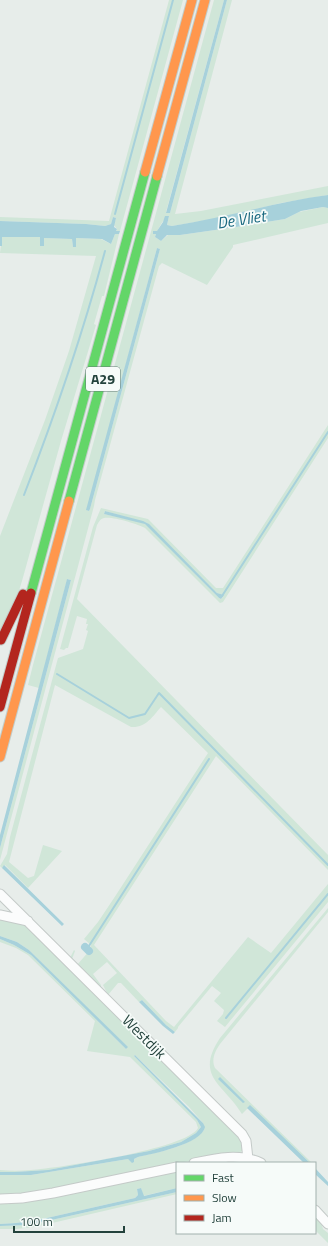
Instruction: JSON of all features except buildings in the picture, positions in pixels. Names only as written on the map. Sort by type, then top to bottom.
[{"type":"highway","name":"A29","points":[[0,707],[192,0]]},
{"type":"highway","name":"A29","points":[[0,757],[205,0]]},
{"type":"highway","name":"A29","points":[[1,640],[40,560]]},
{"type":"street","name":"Westdijk","points":[[0,894],[242,1134],[247,1144],[248,1159]]},
{"type":"street","points":[[0,915],[28,921]]},
{"type":"street","points":[[200,1162],[224,1158],[248,1159],[258,1162]]},
{"type":"street","points":[[0,1199],[22,1198],[53,1193],[176,1167]]},
{"type":"street","points":[[316,1211],[328,1224]]},
{"type":"green space","points":[[169,0],[183,0],[120,231],[116,231],[117,229],[114,225],[116,218],[113,217],[111,224],[105,226],[0,221],[0,217],[109,221]]},
{"type":"green space","points":[[214,0],[224,0],[166,212],[170,213],[227,0],[232,0],[175,214],[201,211],[328,186],[328,195],[281,203],[214,219],[172,226],[167,225],[169,216],[162,222],[155,237],[161,241],[168,235],[180,235],[285,219],[299,212],[323,207],[328,208],[328,223],[233,245],[207,285],[162,263],[159,266],[95,500],[0,860],[0,848],[71,580],[67,580],[39,688],[28,685]],"holes":[[[157,248],[160,249],[90,509],[89,511],[87,510]]]},
{"type":"green space","points":[[115,234],[119,234],[104,296],[102,296],[94,324],[96,325],[61,441],[22,581],[13,610],[0,636],[0,536],[45,420],[69,351],[96,256],[0,253],[2,237],[41,237],[41,246],[44,246],[44,238],[72,239],[73,247],[76,238],[101,239],[111,244]]},
{"type":"green space","points":[[328,425],[328,438],[223,602],[220,603],[145,528],[137,524],[113,518],[104,518],[97,525],[77,599],[328,855],[328,870],[216,756],[94,945],[166,1021],[174,1027],[248,937],[271,953],[328,884],[328,902],[225,1027],[217,1021],[223,1014],[224,1010],[214,1001],[221,993],[212,986],[175,1032],[166,1025],[142,1000],[139,1002],[121,983],[118,983],[108,995],[103,985],[117,973],[107,962],[93,974],[101,985],[100,991],[73,964],[70,958],[74,950],[72,959],[77,965],[90,950],[91,945],[84,939],[98,922],[116,895],[208,753],[161,707],[145,724],[131,727],[55,685],[9,862],[28,878],[34,876],[43,845],[62,851],[28,888],[5,865],[2,868],[0,866],[7,854],[10,837],[58,658],[83,649],[88,631],[86,630],[88,624],[86,624],[87,619],[77,616],[68,648],[64,650],[60,649],[93,527],[101,508],[148,519],[216,588],[223,588]],"holes":[[[105,511],[147,523],[217,593],[224,595],[221,599],[145,523],[104,514]]]},
{"type":"green space","points":[[328,908],[328,912],[220,1044],[215,1053],[214,1059],[215,1068],[311,1162],[309,1162],[250,1106],[242,1114],[214,1079],[210,1062],[213,1051],[220,1038]]},
{"type":"green space","points":[[0,918],[26,925],[240,1135],[243,1150],[238,1154],[176,1162],[32,1193],[0,1195],[0,1175],[31,1175],[128,1159],[134,1162],[134,1159],[138,1157],[164,1151],[191,1141],[204,1130],[203,1123],[189,1107],[135,1055],[134,1056],[197,1120],[201,1127],[196,1133],[181,1142],[149,1151],[48,1170],[0,1172],[0,1170],[19,1171],[93,1161],[147,1150],[189,1136],[198,1128],[196,1122],[130,1057],[87,1051],[95,1021],[28,955],[16,948],[0,942],[0,939],[31,955],[126,1049],[127,1047],[29,950],[17,942],[0,936]]},
{"type":"green space","points":[[176,1170],[176,1188],[143,1196],[141,1188],[137,1189],[138,1195],[135,1198],[38,1220],[0,1224],[0,1201]]},
{"type":"green space","points":[[176,1192],[176,1194],[35,1227],[0,1229],[0,1226],[29,1225]]},
{"type":"green space","points":[[316,1216],[321,1222],[323,1229],[328,1233],[328,1243],[316,1231]]},
{"type":"water","points":[[224,0],[227,0],[170,213],[166,213]]},
{"type":"water","name":"De Vliet","points":[[328,195],[328,208],[323,207],[301,211],[285,219],[180,235],[167,235],[161,241],[155,237],[156,234],[153,234],[153,231],[157,231],[163,222],[165,216],[169,216],[167,225],[172,226]]},
{"type":"water","points":[[113,217],[116,218],[114,227],[117,229],[116,231],[120,231],[119,234],[115,234],[111,244],[102,239],[76,238],[76,247],[73,247],[72,239],[44,238],[44,246],[40,246],[40,237],[2,237],[2,246],[0,246],[0,221],[105,226],[111,224]]},
{"type":"water","points":[[157,248],[160,249],[89,511],[86,510]]},
{"type":"water","points":[[105,511],[149,524],[217,593],[224,595],[221,599],[219,598],[145,524],[104,514]]},
{"type":"water","points":[[67,579],[71,580],[0,848],[0,835]]},
{"type":"water","points":[[4,865],[64,924],[62,926],[2,868]]},
{"type":"water","points":[[0,936],[17,942],[29,950],[128,1047],[126,1049],[31,955],[0,939]]},
{"type":"water","points":[[142,1000],[166,1025],[175,1032],[173,1034],[139,1002]]},
{"type":"water","points":[[135,1055],[203,1123],[205,1127],[202,1133],[186,1143],[176,1147],[138,1157],[134,1159],[134,1162],[132,1163],[128,1159],[31,1175],[0,1175],[0,1172],[48,1170],[149,1151],[181,1142],[196,1133],[201,1127],[197,1120],[134,1056]]},
{"type":"water","points":[[220,1077],[245,1102],[243,1103],[218,1079]]},
{"type":"water","points":[[250,1105],[309,1162],[303,1162],[247,1108]]},
{"type":"water","points":[[316,1169],[328,1182],[328,1186],[316,1175]]},
{"type":"water","points":[[141,1188],[144,1196],[176,1188],[176,1192],[29,1225],[0,1226],[0,1224],[38,1220],[135,1198],[138,1195],[137,1189]]},
{"type":"waterway","points":[[115,214],[173,0]]},
{"type":"waterway","points":[[24,495],[68,374],[105,251]]},
{"type":"waterway","points":[[222,596],[328,432]]},
{"type":"waterway","points":[[57,674],[129,718],[145,714],[159,693],[328,865]]},
{"type":"waterway","points":[[87,949],[209,759]]},
{"type":"waterway","points":[[226,1018],[328,894]]},
{"type":"waterway","points":[[85,947],[89,951]]},
{"type":"traffic: fast","points":[[31,593],[145,172]]},
{"type":"traffic: fast","points":[[69,501],[157,176]]},
{"type":"traffic: slow","points":[[145,172],[192,0]]},
{"type":"traffic: slow","points":[[157,176],[205,0]]},
{"type":"traffic: slow","points":[[0,757],[69,501]]},
{"type":"traffic: jam","points":[[0,707],[31,593]]},
{"type":"traffic: jam","points":[[1,640],[23,594]]}]
